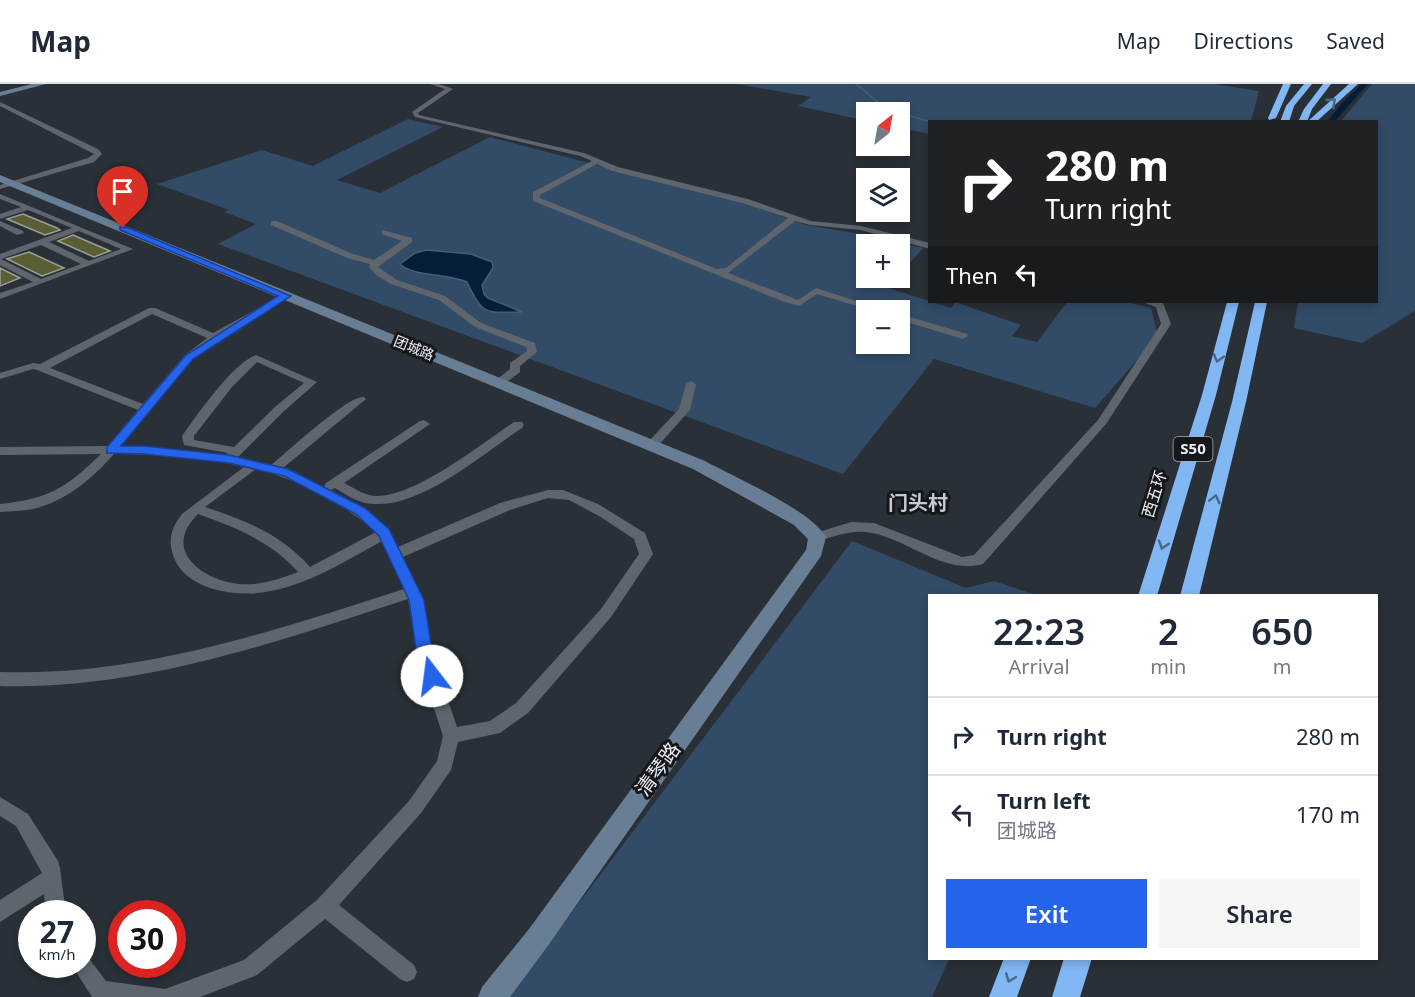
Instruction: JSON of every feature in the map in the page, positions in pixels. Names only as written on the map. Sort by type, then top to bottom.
[{"type":"highway","points":[[1273,120],[1287,84]]},
{"type":"highway","points":[[1285,120],[1290,105],[1308,84]]},
{"type":"highway","points":[[1303,120],[1308,109],[1327,84]]},
{"type":"highway","points":[[1313,120],[1354,84]]},
{"type":"highway","name":"西五环","points":[[1148,594],[1209,395],[1233,303]]},
{"type":"highway","name":"S50","points":[[1190,594],[1237,414],[1261,303]]},
{"type":"highway","points":[[1003,997],[1017,960]]},
{"type":"highway","points":[[1065,997],[1077,960]]},
{"type":"street","points":[[0,93],[30,84]]},
{"type":"street","points":[[0,93],[42,84]]},
{"type":"street","points":[[433,84],[450,89],[414,114],[417,116],[582,154],[615,169],[745,201],[810,223],[861,228],[928,245]]},
{"type":"street","points":[[0,104],[96,150],[98,154],[91,160],[4,183]]},
{"type":"street","points":[[597,161],[536,194],[536,199],[799,303],[816,291],[856,303]]},
{"type":"street","name":"团城路","points":[[4,183],[699,465],[800,521],[817,537]]},
{"type":"street","points":[[0,196],[129,249],[0,296]]},
{"type":"street","points":[[0,218],[29,207]]},
{"type":"street","points":[[718,271],[728,270],[793,218]]},
{"type":"street","points":[[0,223],[20,233]]},
{"type":"street","points":[[274,223],[350,256],[375,262]]},
{"type":"street","points":[[0,260],[79,228]]},
{"type":"street","points":[[385,232],[409,240],[375,262],[373,267],[378,274],[439,296],[479,326],[531,345],[532,352],[514,365],[516,370],[499,383]]},
{"type":"street","points":[[42,242],[88,264]]},
{"type":"street","points":[[0,260],[40,282]]},
{"type":"street","points":[[0,508],[37,505],[87,475],[190,357],[286,296]]},
{"type":"street","points":[[817,537],[851,527],[874,528],[961,562],[978,560],[1102,422],[1166,324],[1160,305],[1151,303]]},
{"type":"street","points":[[41,368],[152,310],[215,339]]},
{"type":"street","points":[[910,320],[963,336]]},
{"type":"street","points":[[0,452],[144,450],[233,455],[281,406],[312,382],[256,358],[235,375],[188,436],[188,442],[233,455],[253,466],[288,473],[374,500],[392,499],[419,488],[443,475],[518,425]]},
{"type":"street","points":[[0,376],[33,366],[146,408]]},
{"type":"street","points":[[652,445],[684,410],[691,384]]},
{"type":"street","points":[[273,470],[335,417],[360,399]]},
{"type":"street","points":[[329,486],[423,424]]},
{"type":"street","points":[[253,466],[182,521],[174,543],[179,559],[195,574],[211,583],[232,590],[256,589],[293,580],[385,533]]},
{"type":"street","points":[[171,997],[250,968],[325,906],[415,807],[445,764],[451,736],[425,656],[416,600],[385,533],[329,486]]},
{"type":"street","points":[[394,555],[505,506],[536,496],[562,494],[600,511],[640,536],[646,554],[606,613],[522,708],[494,728],[451,736]]},
{"type":"street","points":[[196,509],[246,527],[274,542],[287,551],[307,573]]},
{"type":"street","name":"清琴路","points":[[492,997],[538,938],[814,551],[817,537]]},
{"type":"street","points":[[0,679],[34,681],[97,677],[155,667],[324,620],[412,592]]},
{"type":"street","points":[[0,806],[22,820],[51,868],[54,900]]},
{"type":"street","points":[[0,912],[51,878]]},
{"type":"street","points":[[325,906],[407,972]]},
{"type":"street","points":[[91,978],[100,991],[159,997]]},
{"type":"shaded area","points":[[737,84],[1214,84],[1259,91],[1251,120],[928,120],[928,134],[910,130],[910,102],[856,102],[856,119],[798,106],[811,97]]},
{"type":"shaded area","points":[[1372,84],[1415,84],[1415,311],[1362,343],[1294,328],[1298,303],[1378,303],[1378,120],[1342,120]]},
{"type":"shaded area","points":[[408,119],[443,127],[337,180],[380,193],[490,137],[746,204],[806,225],[860,234],[856,234],[856,288],[888,288],[928,301],[928,303],[951,308],[954,303],[958,303],[1021,325],[1012,336],[1037,342],[1066,303],[1131,303],[1151,308],[1158,336],[1095,408],[934,359],[843,474],[218,244],[256,224],[224,212],[229,210],[157,184],[262,150],[313,166]]},
{"type":"shaded area","points":[[910,245],[923,248],[910,263]]},
{"type":"shaded area","points":[[426,250],[471,254],[492,262],[493,268],[482,285],[484,294],[488,298],[522,312],[492,312],[482,307],[477,301],[467,282],[413,271],[400,264],[415,253]]},
{"type":"shaded area","points":[[852,541],[966,588],[994,581],[1033,594],[928,594],[928,960],[949,960],[932,997],[508,997]]},
{"type":"building","points":[[23,214],[60,230],[45,235],[7,219]]},
{"type":"building","points":[[73,235],[110,251],[94,257],[58,241]]},
{"type":"building","points":[[29,252],[64,268],[42,276],[7,259]]},
{"type":"building","points":[[0,268],[20,278],[0,286]]},
{"type":"waterway","points":[[856,84],[878,102]]},
{"type":"waterway","points":[[1332,120],[1343,105],[1365,84]]},
{"type":"waterway","points":[[910,116],[928,121]]},
{"type":"district","name":"门头村","points":[[918,503]]},
{"type":"route","points":[[123,228],[286,296],[190,357],[111,450],[144,450],[229,459],[288,473],[360,511],[385,533],[416,600],[425,656],[432,676]]}]
